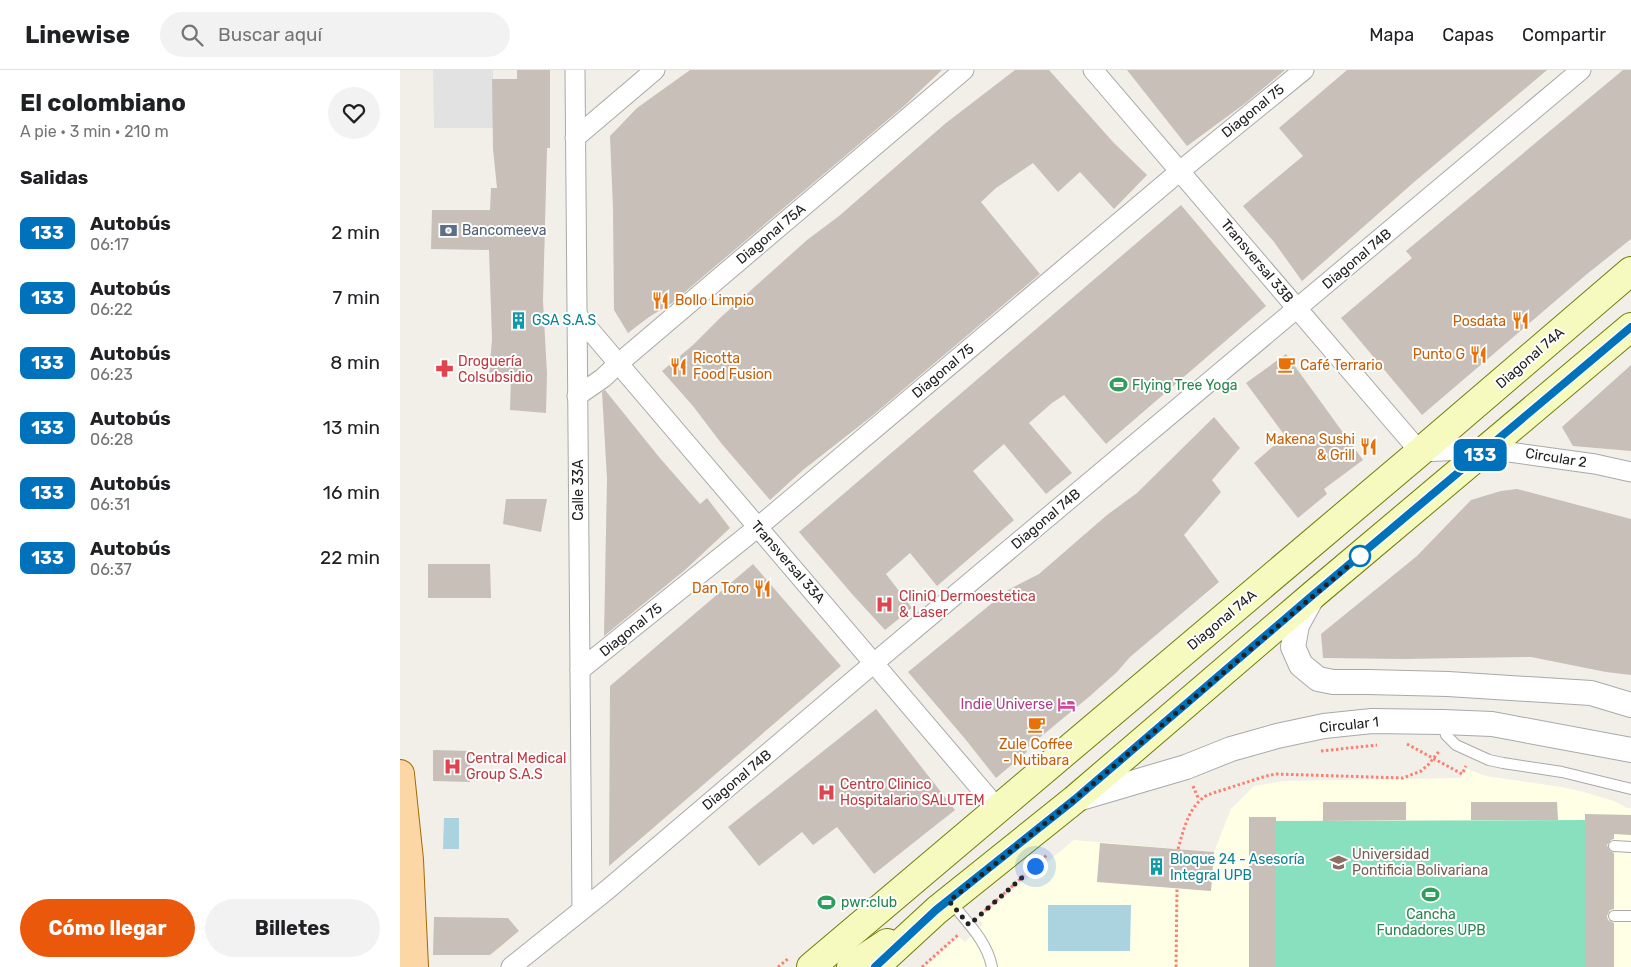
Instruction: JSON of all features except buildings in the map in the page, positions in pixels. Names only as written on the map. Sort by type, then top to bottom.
[{"type":"main road","name":"Diagonal 74A","points":[[811,967],[1631,271]]},
{"type":"main road","points":[[875,967],[943,905],[1074,800],[1314,594],[1631,327]]},
{"type":"main road","points":[[400,774],[409,860],[414,967]]},
{"type":"main road","points":[[851,967],[943,905]]},
{"type":"street","name":"Calle 33A","points":[[575,70],[582,909]]},
{"type":"street","points":[[576,138],[655,70]]},
{"type":"street","name":"Diagonal 75A","points":[[578,396],[603,378],[964,70]]},
{"type":"street","name":"Transversal 33B","points":[[1093,70],[1420,452]]},
{"type":"street","name":"Diagonal 75","points":[[580,670],[758,527],[1180,171],[1304,70]]},
{"type":"street","name":"Diagonal 74B","points":[[512,967],[607,890],[874,663],[1581,70]]},
{"type":"street","name":"Transversal 33A","points":[[577,316],[998,809]]},
{"type":"street","name":"Circular 2","points":[[1420,452],[1488,449],[1595,464],[1631,472]]},
{"type":"street","points":[[1314,594],[1297,625],[1293,647],[1301,666],[1318,679],[1332,682],[1448,684],[1591,692],[1631,705]]},
{"type":"street","points":[[1443,722],[1448,684]]},
{"type":"street","name":"Circular 1","points":[[1074,800],[1186,767],[1231,750],[1277,736],[1324,726],[1372,721],[1492,724],[1631,750]]},
{"type":"lane","points":[[1443,722],[1446,735],[1456,745],[1489,760],[1502,764],[1562,772],[1631,788]]},
{"type":"lane","points":[[1614,846],[1631,847]]},
{"type":"lane","points":[[943,905],[969,925],[986,948],[992,967]]},
{"type":"lane","points":[[1614,916],[1631,916]]},
{"type":"path","points":[[1403,742],[1462,774]]},
{"type":"path","points":[[1312,752],[1385,744]]},
{"type":"path","points":[[1178,849],[1191,810],[1198,800],[1207,795],[1276,774],[1403,778],[1421,771],[1434,758],[1439,749],[1446,753]]},
{"type":"path","points":[[1460,761],[1466,765]]},
{"type":"path","points":[[922,967],[1053,850]]},
{"type":"path","points":[[1176,967],[1177,888]]},
{"type":"shaded area","points":[[433,70],[493,70],[493,128],[434,128]]},
{"type":"shaded area","name":"Universidad Pontificia Bolivariana","points":[[1467,769],[1486,776],[1584,792],[1631,808],[1631,967],[925,967],[959,937],[965,942],[983,924],[978,919],[1074,840],[1214,852],[1231,809],[1254,786],[1283,781],[1461,778]]},
{"type":"green space","name":"Cancha Fundadores UPB","points":[[1585,820],[1585,967],[1276,967],[1276,821]]},
{"type":"water","points":[[444,818],[459,818],[459,849],[443,849]]},
{"type":"water","points":[[1048,905],[1131,905],[1130,951],[1048,951]]},
{"type":"bus line","name":"133","points":[[875,967],[936,910],[1074,800],[1314,594],[1631,327]]},
{"type":"place","name":"Bancomeeva","points":[[448,230]]},
{"type":"place","name":"Bollo Limpio","points":[[661,300]]},
{"type":"place","name":"GSA S.A.S","points":[[518,320]]},
{"type":"place","name":"Posdata","points":[[1520,321]]},
{"type":"place","name":"Punto G","points":[[1479,354]]},
{"type":"place","name":"Café Terrario","points":[[1286,365]]},
{"type":"place","name":"Ricotta Food Fusion","points":[[679,366]]},
{"type":"place","name":"Droguería Colsubsidio","points":[[444,369]]},
{"type":"place","name":"Flying Tree Yoga","points":[[1118,385]]},
{"type":"place","name":"Makena Sushi & Grill","points":[[1369,447]]},
{"type":"place","name":"Dan Toro","points":[[763,588]]},
{"type":"place","name":"CliniQ Dermoestetica & Laser","points":[[885,604]]},
{"type":"place","name":"Indie Universe","points":[[1067,704]]},
{"type":"place","name":"Zule Coffee - Nutibara","points":[[1036,724]]},
{"type":"place","name":"Central Medical Group S.A.S","points":[[452,766]]},
{"type":"place","name":"Centro Clinico Hospitalario SALUTEM","points":[[826,792]]},
{"type":"place","name":"Universidad Pontificia Bolivariana","points":[[1338,862]]},
{"type":"place","name":"Bloque 24 - Asesoría Integral UPB","points":[[1156,867]]},
{"type":"place","name":"Cancha Fundadores UPB","points":[[1431,894]]},
{"type":"place","name":"pwr:club","points":[[827,902]]},
{"type":"route","points":[[1035,866],[969,925],[949,901],[1074,800],[1360,556]]}]
